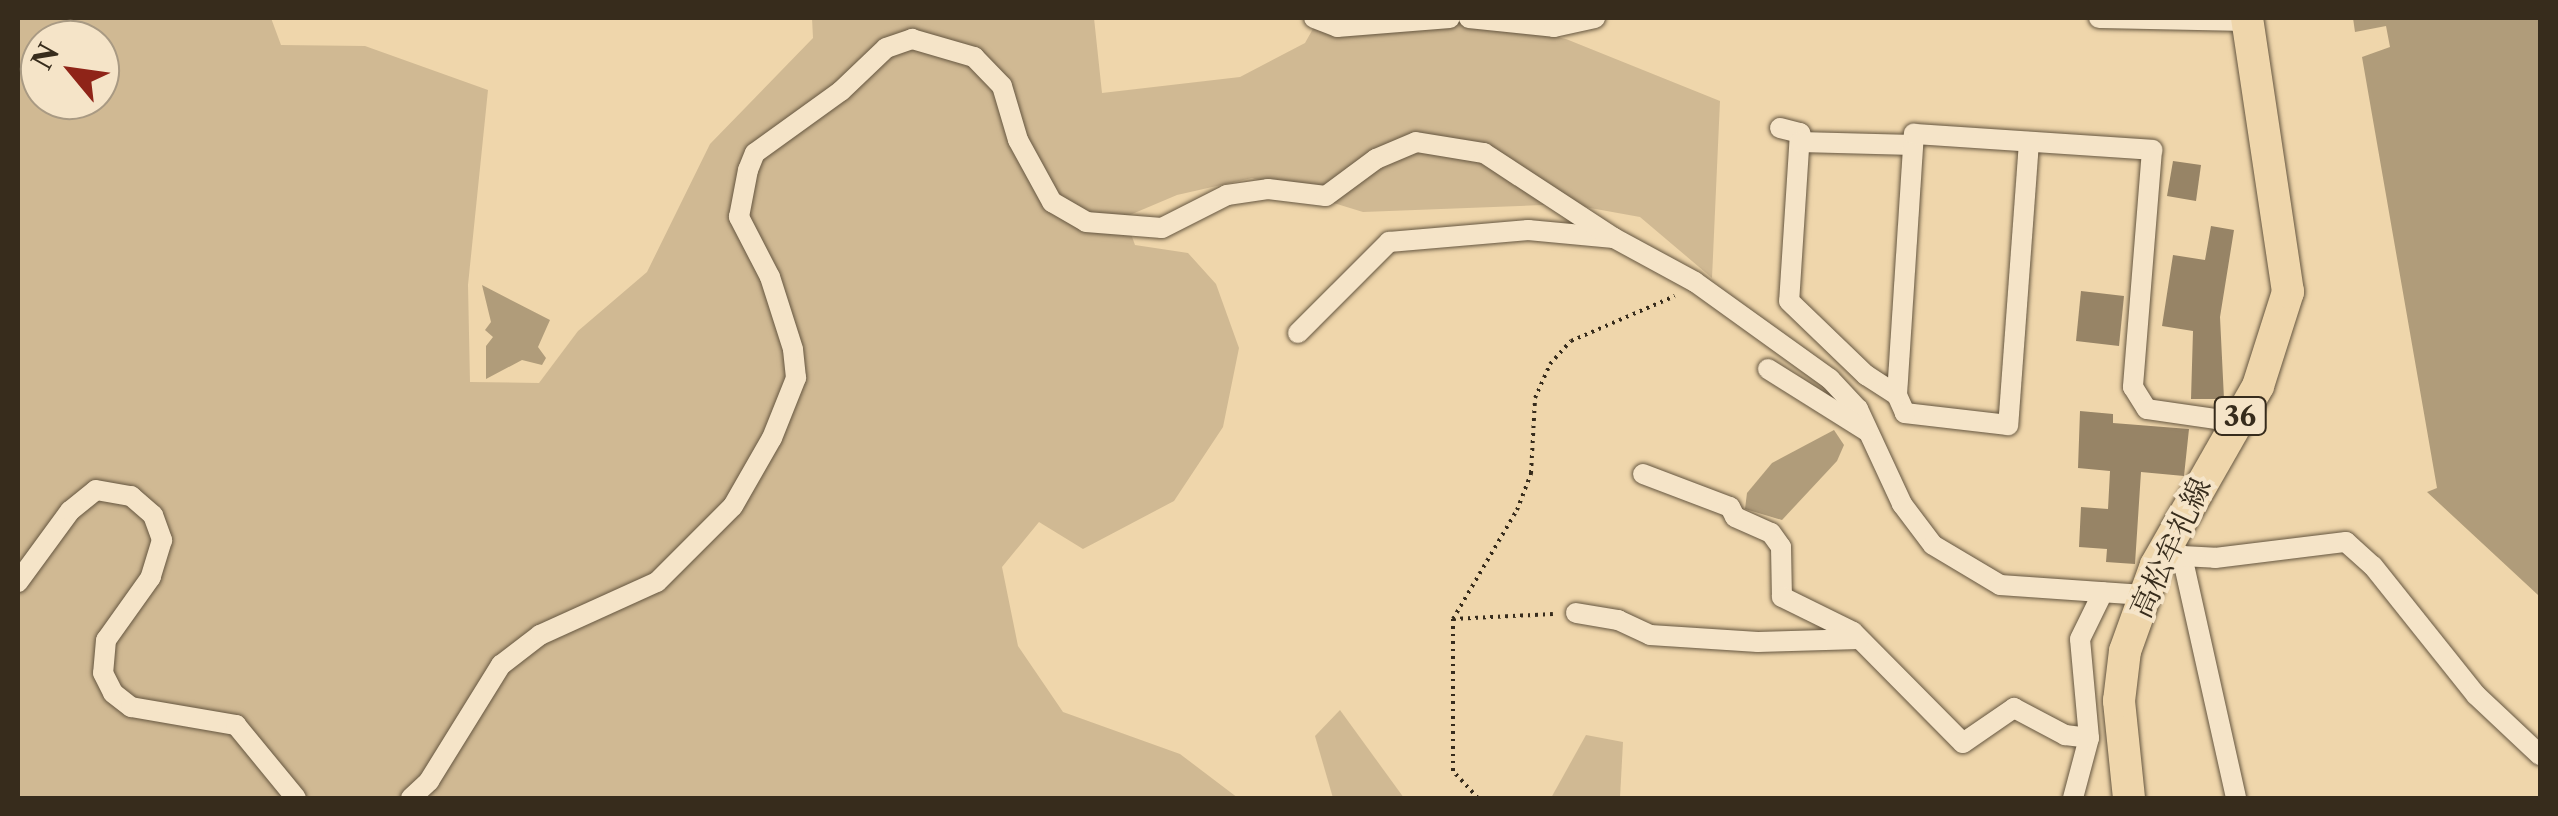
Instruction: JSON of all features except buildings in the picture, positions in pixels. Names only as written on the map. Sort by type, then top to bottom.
[{"type":"main road","name":"高松牟礼線","points":[[2129,798],[2120,702],[2125,650],[2144,596],[2175,549],[2278,340],[2288,292],[2247,19]]},
{"type":"street","points":[[1314,18],[1336,27],[1450,18]]},
{"type":"street","points":[[1469,18],[1554,27],[1596,18]]},
{"type":"street","points":[[2099,18],[2247,19]]},
{"type":"street","points":[[410,798],[429,780],[500,665],[540,635],[657,582],[733,506],[772,438],[796,378],[774,290],[739,217],[748,170],[756,152],[842,91],[886,48],[912,39],[974,57],[1002,86],[1018,140],[1052,202],[1086,222],[1162,228],[1227,195],[1268,188],[1326,196],[1376,159],[1416,142],[1484,153],[1614,238],[1696,282],[1830,379],[1858,409],[1902,504],[1933,546],[2000,585],[2144,596]]},
{"type":"street","points":[[1780,128],[1800,132],[1789,300],[1866,375],[1897,394]]},
{"type":"street","points":[[2029,142],[2008,425],[1905,412],[1897,394],[1914,134],[2152,150],[2133,387],[2147,409],[2236,422]]},
{"type":"street","points":[[1800,142],[1913,145]]},
{"type":"street","points":[[1298,333],[1389,242],[1528,230],[1614,238]]},
{"type":"street","points":[[1768,368],[1869,432]]},
{"type":"street","points":[[1643,474],[1730,507],[1735,517],[1771,533],[1781,547],[1782,597],[1860,639],[1964,743],[2014,708],[2065,735],[2088,738]]},
{"type":"street","points":[[18,582],[70,511],[96,490],[131,496],[153,515],[162,540],[152,576],[106,640],[103,673],[113,693],[131,707],[236,725],[296,798]]},
{"type":"street","points":[[2236,798],[2175,549],[2215,558],[2346,542],[2373,566],[2476,696],[2540,755]]},
{"type":"street","points":[[2074,798],[2088,738],[2078,654],[2084,625],[2103,592]]},
{"type":"street","points":[[1576,613],[1618,620],[1650,635],[1698,640],[1860,639]]},
{"type":"path","points":[[1478,798],[1453,771],[1453,619],[1517,510],[1531,473],[1535,398],[1550,364],[1572,340],[1657,308],[1696,282]]},
{"type":"path","points":[[1453,619],[1576,613]]},
{"type":"shaded area","points":[[18,18],[271,18],[281,45],[365,46],[488,90],[468,285],[470,382],[539,383],[578,331],[647,272],[710,144],[813,38],[812,18],[1094,18],[1102,93],[1240,77],[1305,43],[1319,18],[1466,18],[1566,39],[1720,101],[1712,278],[1640,217],[1568,204],[1363,212],[1252,178],[1177,195],[1125,217],[1135,245],[1188,253],[1216,284],[1239,348],[1223,427],[1174,501],[1083,549],[1039,522],[1002,567],[1018,646],[1063,712],[1180,754],[1238,798],[18,798]]},
{"type":"shaded area","points":[[2353,18],[2540,18],[2538,595],[2427,492],[2437,488],[2362,57],[2390,47],[2386,26],[2355,32]]},
{"type":"shaded area","points":[[482,285],[550,320],[538,347],[546,358],[542,365],[522,360],[486,379],[486,346],[493,337],[485,330],[491,322]]},
{"type":"shaded area","points":[[1834,430],[1844,445],[1837,461],[1782,520],[1745,509],[1747,493],[1772,463]]},
{"type":"shaded area","points":[[1340,710],[1404,798],[1333,798],[1315,736]]},
{"type":"shaded area","points":[[1586,735],[1623,742],[1620,798],[1551,798]]}]
